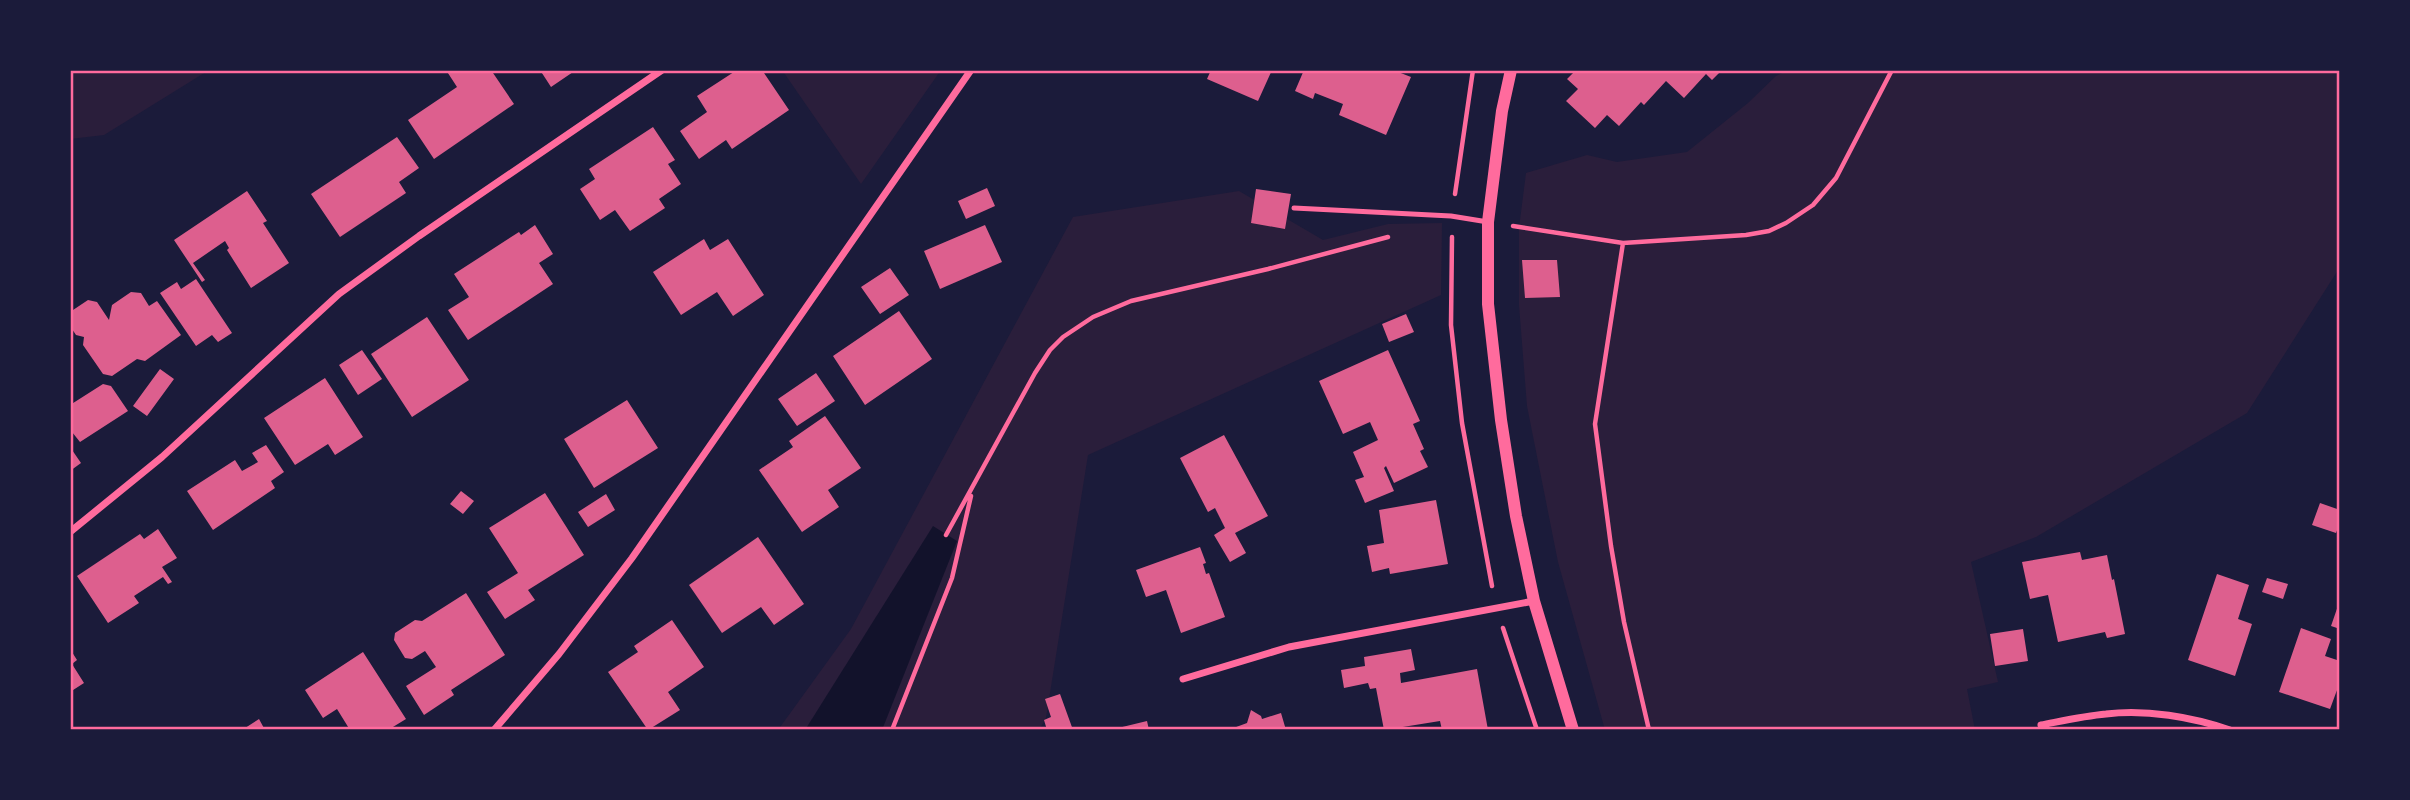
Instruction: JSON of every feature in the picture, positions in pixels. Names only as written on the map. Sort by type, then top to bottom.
[{"type":"street","points":[[70,532],[162,457],[340,294],[419,236],[662,70]]},
{"type":"street","points":[[494,730],[559,654],[632,558],[971,70]]},
{"type":"street","points":[[1511,70],[1502,111],[1488,222],[1488,304],[1501,420],[1516,516],[1534,601],[1573,730]]},
{"type":"street","points":[[1183,678],[1289,647],[1534,601]]},
{"type":"street","points":[[2041,724],[2107,713],[2143,713],[2206,722],[2230,730]]},
{"type":"lane","points":[[1294,208],[1451,216],[1488,222]]},
{"type":"path","points":[[1473,70],[1451,216],[1451,325],[1462,424],[1496,609],[1537,730]]},
{"type":"path","points":[[1488,222],[1623,243],[1746,235],[1769,230],[1786,223],[1813,205],[1836,178],[1892,70]]},
{"type":"path","points":[[946,535],[1035,373],[1050,350],[1077,326],[1131,301],[1397,235]]},
{"type":"path","points":[[1623,243],[1595,424],[1611,546],[1649,730]]},
{"type":"path","points":[[892,730],[952,578],[973,489]]},
{"type":"shaded area","points":[[70,70],[209,70],[104,135],[70,139]]},
{"type":"shaded area","points":[[782,70],[941,70],[861,184]]},
{"type":"shaded area","points":[[1788,70],[2340,70],[2340,267],[2247,413],[2036,537],[1971,562],[1998,682],[1967,689],[1975,730],[1605,730],[1558,562],[1527,406],[1519,305],[1519,228],[1526,173],[1587,155],[1617,162],[1687,152],[1748,103],[1776,76]]},
{"type":"shaded area","points":[[1239,191],[1323,240],[1388,224],[1442,223],[1441,295],[1088,455],[1046,718],[1039,730],[778,730],[851,629],[1073,217]]},
{"type":"shaded area","points":[[933,526],[957,541],[882,730],[805,730]]},
{"type":"building","points":[[446,70],[491,70],[514,104],[434,159],[408,120],[457,87]]},
{"type":"building","points":[[540,70],[576,70],[551,87]]},
{"type":"building","points":[[737,70],[762,70],[789,110],[732,149],[726,140],[699,159],[680,131],[707,112],[697,96]]},
{"type":"building","points":[[1211,70],[1272,70],[1258,101],[1207,79]]},
{"type":"building","points":[[1304,70],[1393,70],[1411,77],[1386,135],[1339,115],[1343,104],[1315,93],[1313,99],[1295,91]]},
{"type":"building","points":[[1576,70],[1722,70],[1712,80],[1706,74],[1684,98],[1666,81],[1644,105],[1641,102],[1619,126],[1607,115],[1595,128],[1566,101],[1578,89],[1567,79]]},
{"type":"building","points":[[653,127],[675,160],[668,164],[681,184],[659,199],[665,208],[630,231],[615,210],[600,220],[580,189],[595,179],[589,169]]},
{"type":"building","points":[[397,137],[419,168],[399,182],[406,193],[340,237],[311,194]]},
{"type":"building","points":[[987,188],[995,206],[966,219],[958,201]]},
{"type":"building","points":[[1256,189],[1291,194],[1285,229],[1251,223]]},
{"type":"building","points":[[247,191],[267,221],[263,223],[289,263],[251,288],[227,250],[229,248],[225,241],[193,263],[205,280],[202,282],[174,240]]},
{"type":"building","points":[[535,225],[553,254],[539,263],[553,284],[468,340],[448,310],[469,297],[454,274],[519,232],[521,235]]},
{"type":"building","points":[[985,225],[1002,262],[940,289],[924,251]]},
{"type":"building","points":[[704,239],[710,250],[728,239],[764,295],[733,316],[717,292],[681,315],[653,272]]},
{"type":"building","points":[[1522,260],[1557,260],[1560,297],[1525,298]]},
{"type":"building","points":[[890,268],[909,295],[880,314],[861,287]]},
{"type":"building","points":[[196,279],[232,333],[218,342],[212,335],[196,346],[160,293],[177,282],[181,289]]},
{"type":"building","points":[[131,292],[141,293],[149,306],[157,301],[181,335],[145,361],[137,359],[112,376],[103,374],[83,345],[84,337],[76,335],[70,326],[70,312],[88,300],[97,302],[109,320],[112,305]]},
{"type":"building","points":[[899,311],[932,359],[865,405],[833,356]]},
{"type":"building","points":[[1406,314],[1414,332],[1389,342],[1382,324]]},
{"type":"building","points":[[427,317],[469,380],[412,417],[371,354]]},
{"type":"building","points":[[362,350],[382,379],[358,395],[339,365]]},
{"type":"building","points":[[1388,350],[1420,421],[1413,424],[1424,449],[1420,451],[1428,467],[1394,483],[1386,466],[1384,468],[1394,491],[1365,503],[1355,480],[1364,477],[1353,452],[1378,440],[1370,422],[1343,434],[1319,381]]},
{"type":"building","points":[[160,369],[174,379],[147,416],[133,406]]},
{"type":"building","points":[[816,373],[835,401],[797,426],[778,399]]},
{"type":"building","points":[[325,378],[363,437],[335,455],[328,444],[295,465],[264,418]]},
{"type":"building","points":[[103,384],[111,386],[128,411],[80,442],[70,433],[70,405]]},
{"type":"building","points":[[627,400],[658,448],[594,488],[564,439]]},
{"type":"building","points":[[825,416],[861,468],[828,490],[839,507],[802,532],[759,470],[793,447],[789,441]]},
{"type":"building","points":[[1224,435],[1268,516],[1235,533],[1246,553],[1230,562],[1214,535],[1225,528],[1215,508],[1208,512],[1180,458]]},
{"type":"building","points":[[266,445],[284,472],[271,481],[275,488],[213,530],[187,491],[235,460],[242,471],[258,462],[252,453]]},
{"type":"building","points":[[70,447],[81,463],[70,471]]},
{"type":"building","points":[[461,491],[474,501],[463,514],[450,504]]},
{"type":"building","points":[[545,493],[584,555],[528,590],[535,600],[505,619],[487,592],[518,573],[489,528]]},
{"type":"building","points":[[606,494],[615,510],[588,527],[578,512]]},
{"type":"building","points":[[1436,500],[1448,564],[1390,574],[1389,568],[1372,572],[1367,546],[1384,543],[1379,510]]},
{"type":"building","points":[[2320,503],[2340,510],[2336,533],[2312,525]]},
{"type":"building","points":[[158,529],[177,558],[162,567],[172,582],[168,584],[163,577],[134,596],[139,603],[108,623],[77,576],[140,534],[144,539]]},
{"type":"building","points":[[758,537],[804,604],[774,625],[761,607],[722,633],[689,585]]},
{"type":"building","points":[[1200,547],[1206,563],[1203,564],[1206,574],[1209,573],[1225,617],[1181,633],[1166,590],[1146,597],[1136,570]]},
{"type":"building","points":[[2080,552],[2082,560],[2107,555],[2125,634],[2107,638],[2105,632],[2058,642],[2048,595],[2030,599],[2022,562]]},
{"type":"building","points":[[2217,574],[2249,585],[2238,619],[2252,624],[2235,676],[2188,660]]},
{"type":"building","points":[[2267,578],[2288,584],[2283,599],[2262,592]]},
{"type":"building","points":[[466,593],[505,655],[451,690],[454,695],[424,715],[406,686],[436,667],[425,651],[412,659],[405,658],[394,640],[395,633],[415,620],[422,621]]},
{"type":"building","points":[[2340,600],[2340,629],[2331,626]]},
{"type":"building","points":[[672,620],[704,667],[668,692],[680,710],[648,730],[608,672],[638,652],[634,646]]},
{"type":"building","points":[[2301,628],[2331,639],[2325,656],[2340,661],[2340,682],[2330,709],[2279,692]]},
{"type":"building","points":[[2023,629],[2028,661],[1995,666],[1990,634]]},
{"type":"building","points":[[70,649],[77,660],[72,664],[84,683],[70,692]]},
{"type":"building","points":[[1411,649],[1415,670],[1400,673],[1401,683],[1477,669],[1488,730],[1442,730],[1440,721],[1384,730],[1376,688],[1370,689],[1368,683],[1344,688],[1341,670],[1365,666],[1364,657]]},
{"type":"building","points":[[363,652],[406,719],[388,730],[350,730],[337,709],[323,718],[305,690]]},
{"type":"building","points":[[1060,694],[1073,730],[1047,730],[1044,720],[1051,717],[1045,699]]},
{"type":"building","points":[[1251,710],[1262,719],[1281,713],[1286,730],[1228,730],[1247,723]]},
{"type":"building","points":[[259,719],[265,730],[242,730]]},
{"type":"building","points":[[1147,721],[1149,730],[1114,730],[1114,729]]}]
